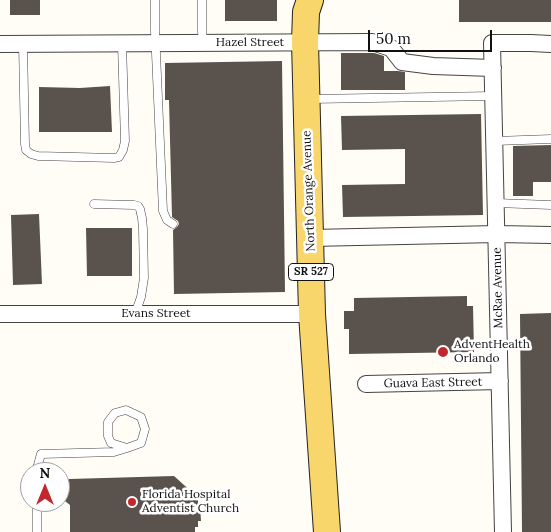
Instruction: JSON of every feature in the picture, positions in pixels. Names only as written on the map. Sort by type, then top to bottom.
[{"type":"main road","name":"North Orange Avenue","points":[[310,0],[306,12],[305,42],[312,314],[327,532]]},
{"type":"street","name":"Hazel Street","points":[[0,44],[372,42],[391,48],[402,62],[433,66],[493,68]]},
{"type":"street","name":"McRae Avenue","points":[[503,532],[492,43],[551,44]]},
{"type":"street","points":[[311,238],[551,234]]},
{"type":"street","name":"Evans Street","points":[[0,314],[312,314]]},
{"type":"street","name":"Guava East Street","points":[[366,384],[500,381]]},
{"type":"lane","points":[[155,0],[164,211],[167,220],[173,224]]},
{"type":"lane","points":[[202,0],[203,43]]},
{"type":"lane","points":[[23,44],[26,150],[38,156],[114,158],[119,157],[125,141],[122,44]]},
{"type":"lane","points":[[307,99],[493,96]]},
{"type":"lane","points":[[494,141],[551,140]]},
{"type":"lane","points":[[496,203],[551,205]]},
{"type":"lane","points":[[94,204],[134,204],[140,209],[143,229],[144,278],[141,297],[135,314]]},
{"type":"lane","points":[[39,462],[42,454],[114,452],[127,448],[141,443],[145,429],[141,417],[126,410],[115,413],[108,422],[108,436],[112,443],[127,448]]},
{"type":"lane","points":[[37,512],[37,532]]},
{"type":"building","points":[[10,0],[40,0],[40,15],[10,15]]},
{"type":"building","points":[[225,0],[277,0],[277,21],[225,21]]},
{"type":"building","points":[[459,0],[551,0],[551,22],[459,22]]},
{"type":"building","points":[[341,53],[374,53],[384,56],[384,71],[405,72],[405,90],[341,90]]},
{"type":"building","points":[[282,61],[285,292],[174,294],[173,230],[179,224],[172,217],[169,100],[165,100],[165,63]]},
{"type":"building","points":[[110,86],[112,132],[39,132],[39,87],[80,88]]},
{"type":"building","points":[[481,114],[483,215],[343,217],[342,185],[405,184],[405,149],[342,150],[341,116]]},
{"type":"building","points":[[551,145],[551,182],[533,182],[533,196],[513,196],[513,146]]},
{"type":"building","points":[[39,214],[42,284],[13,285],[11,215]]},
{"type":"building","points":[[86,228],[132,228],[132,276],[87,276]]},
{"type":"building","points":[[467,296],[467,306],[473,306],[474,352],[349,354],[349,329],[344,329],[344,311],[354,311],[354,298]]},
{"type":"building","points":[[551,313],[551,532],[522,532],[520,314]]},
{"type":"building","name":"Florida Hospital Adventist Church","points":[[174,476],[194,494],[195,500],[198,499],[201,521],[198,521],[198,527],[195,527],[195,532],[70,532],[70,479]]},
{"type":"place","name":"AdventHealth Orlando","points":[[443,352]]},
{"type":"place","name":"Florida Hospital Adventist Church","points":[[132,502]]}]
